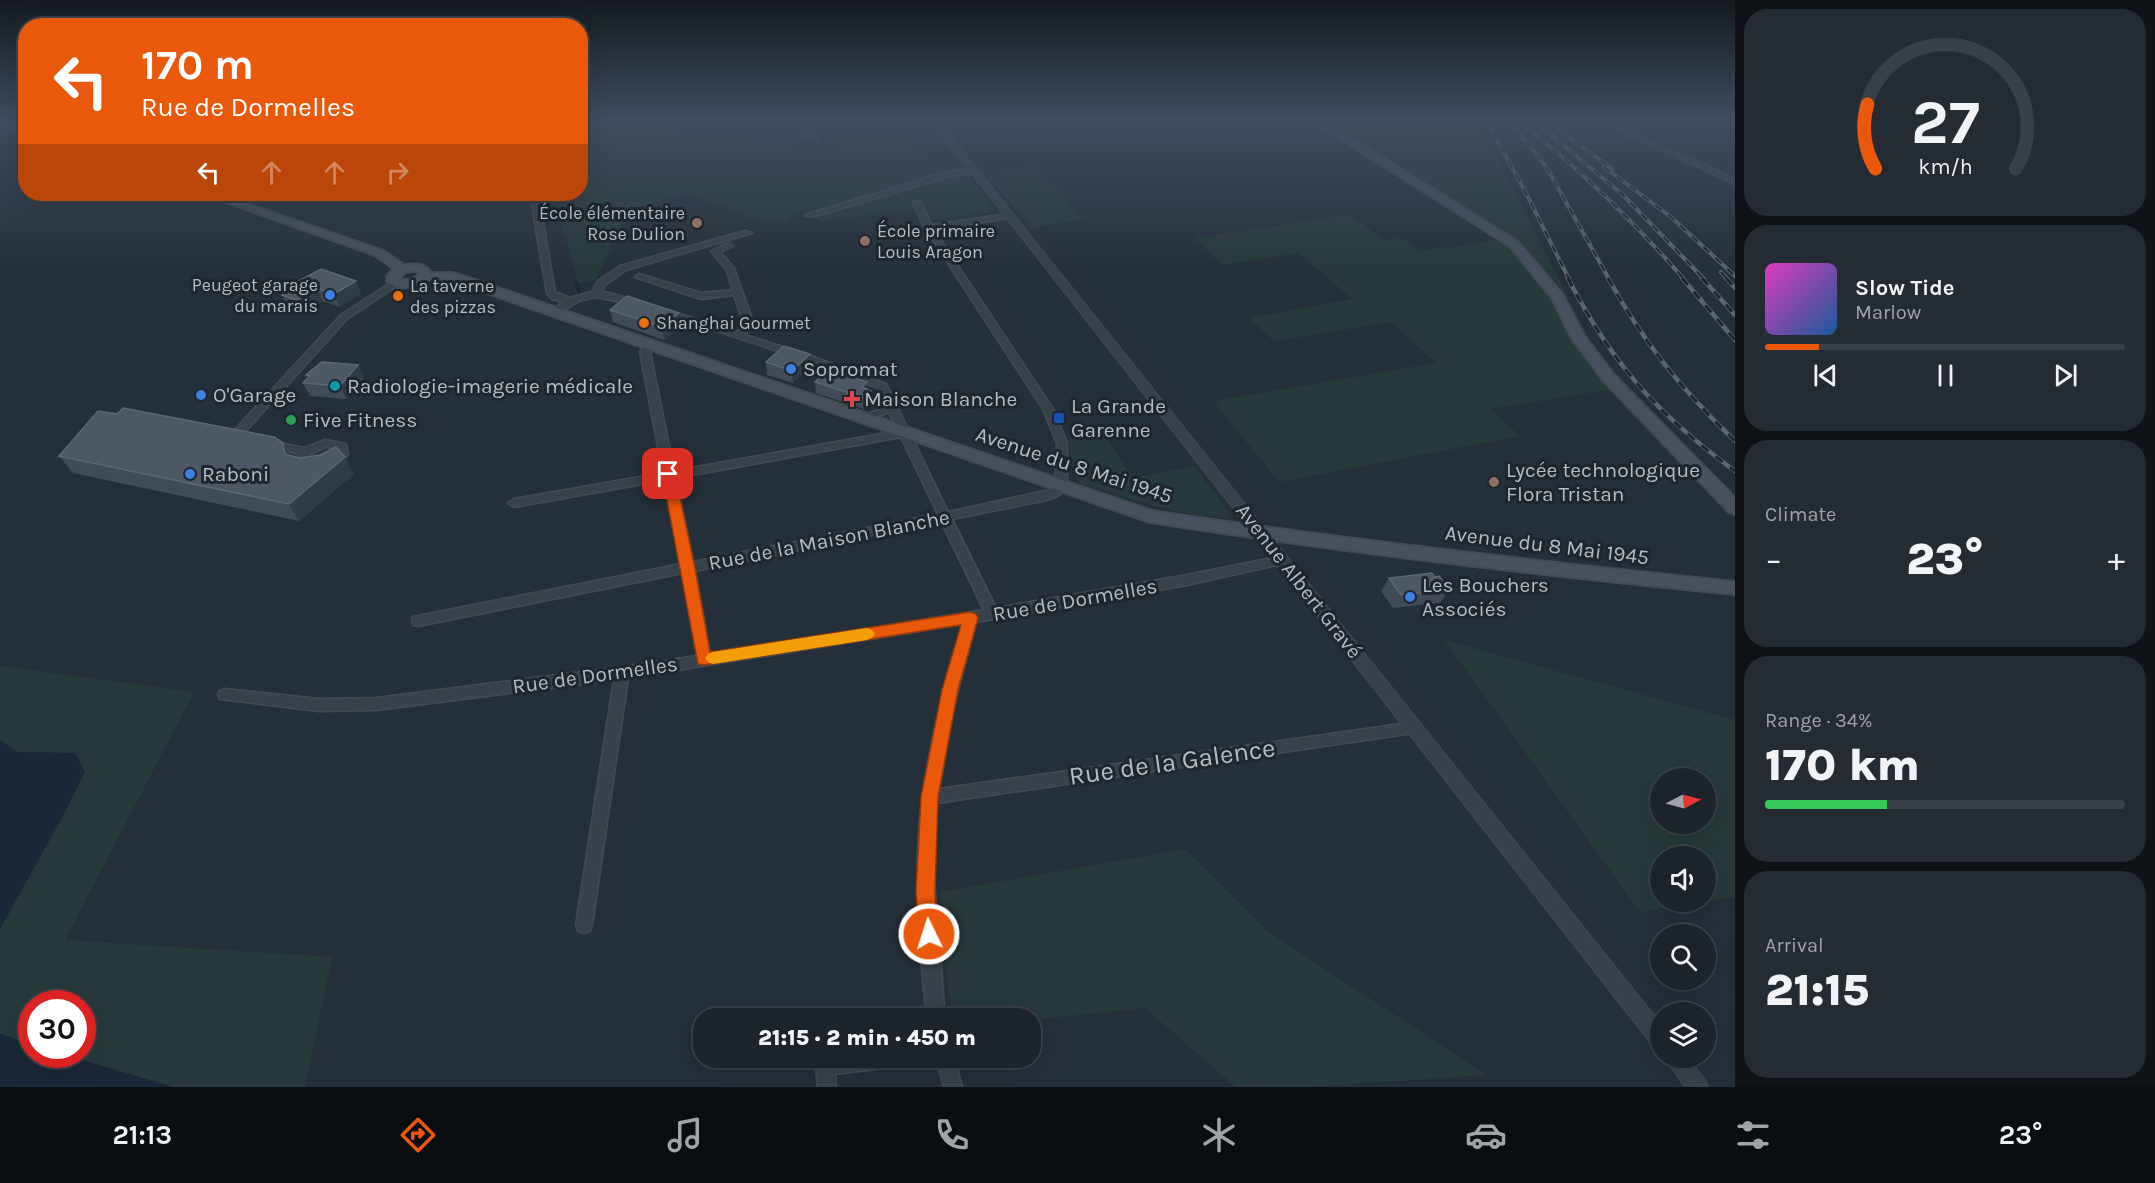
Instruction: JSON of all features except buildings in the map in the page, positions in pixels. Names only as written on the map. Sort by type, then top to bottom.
[{"type":"main road","points":[[1394,169],[1514,244],[1558,297],[1578,337],[1609,378],[1735,508]]},
{"type":"main road","points":[[231,201],[379,253],[402,269]]},
{"type":"main road","points":[[421,268],[426,272],[425,276],[413,283],[395,283],[393,276],[402,269],[421,268]]},
{"type":"main road","name":"Avenue du 8 Mai 1945","points":[[425,276],[452,278],[1150,516],[1261,533],[1596,574],[1735,588]]},
{"type":"street","points":[[1707,169],[1735,182]]},
{"type":"street","points":[[809,215],[942,176],[974,171]]},
{"type":"street","name":"Avenue Albert Gravé","points":[[974,171],[1650,1027]]},
{"type":"street","points":[[535,201],[551,293],[555,297],[569,301]]},
{"type":"street","points":[[917,203],[929,228],[1048,409],[1062,442],[1061,487]]},
{"type":"street","points":[[929,228],[1008,216]]},
{"type":"street","points":[[596,292],[601,283],[623,268],[748,233]]},
{"type":"street","points":[[739,243],[715,251],[730,268],[749,325],[739,336]]},
{"type":"street","points":[[639,276],[701,296],[737,292]]},
{"type":"street","points":[[306,452],[230,435],[344,317],[395,283]]},
{"type":"street","points":[[554,313],[580,295],[605,293],[739,336],[882,386],[992,614]]},
{"type":"street","points":[[648,345],[645,351],[704,659]]},
{"type":"street","points":[[865,418],[885,411],[890,401]]},
{"type":"street","points":[[514,503],[906,433]]},
{"type":"street","name":"Rue de la Maison Blanche","points":[[418,621],[1043,497],[1054,493],[1061,487]]},
{"type":"street","name":"Rue de Dormelles","points":[[225,695],[319,705],[376,704],[622,673],[970,618],[1187,580],[1282,560]]},
{"type":"street","points":[[935,1008],[926,892],[930,797],[950,690],[970,618]]},
{"type":"street","points":[[584,925],[622,673]]},
{"type":"street","name":"Rue de la Galence","points":[[930,797],[1415,728]]},
{"type":"street","points":[[825,1068],[827,1087]]},
{"type":"street","points":[[948,1068],[953,1087]]},
{"type":"street","points":[[1683,1068],[1698,1087]]},
{"type":"shaded area","points":[[588,169],[963,169],[996,211],[933,220],[927,213],[929,210],[919,201],[911,202],[914,209],[820,221],[802,211],[786,222],[758,220],[687,194],[630,209],[595,280],[578,283],[555,201],[588,201]]},
{"type":"shaded area","points":[[1039,169],[1084,219],[1032,228],[985,173]]},
{"type":"shaded area","points":[[1398,169],[1503,169],[1590,340],[1625,387],[1490,409],[1520,436],[1279,482],[1213,401],[1436,363],[1391,322],[1274,341],[1249,318],[1352,299],[1299,253],[1223,265],[1194,238],[1348,215],[1385,239],[1400,237],[1421,251],[1511,238]]},
{"type":"shaded area","points":[[1100,429],[1133,478],[1195,466],[1232,518],[1173,510],[1078,483],[1071,465],[1069,435]]},
{"type":"shaded area","points":[[1444,640],[1735,720],[1735,897],[1716,900],[1716,846],[1650,846],[1650,910],[1640,912]]},
{"type":"shaded area","points":[[0,666],[194,692],[65,940],[332,957],[305,1087],[173,1087],[96,1064],[96,990],[18,990],[18,1040],[0,1034],[0,929],[64,814],[85,771],[75,753],[18,752],[0,740]]},
{"type":"shaded area","points":[[1185,849],[1266,930],[1486,1075],[1310,1087],[1236,1087],[1145,1008],[1041,1019],[1041,1008],[950,1008],[940,892]]},
{"type":"water","points":[[0,740],[18,752],[75,753],[85,771],[64,814],[0,929]]},
{"type":"water","points":[[0,1034],[18,1040],[18,1068],[96,1068],[96,1064],[173,1087],[0,1087]]},
{"type":"waterway","points":[[576,281],[582,301]]},
{"type":"railway","points":[[1513,169],[1569,279]]},
{"type":"railway","points":[[1547,169],[1609,279]]},
{"type":"railway","points":[[1575,169],[1603,194],[1684,279]]},
{"type":"railway","points":[[1592,169],[1622,194],[1704,279]]},
{"type":"railway","points":[[1606,169],[1671,217],[1735,276]]},
{"type":"railway","points":[[1721,272],[1727,279]]},
{"type":"railway","points":[[1568,278],[1584,308],[1619,362],[1682,429],[1735,471]]},
{"type":"railway","points":[[1608,278],[1635,324],[1665,364],[1697,403],[1735,441]]},
{"type":"railway","points":[[1682,278],[1735,340]]},
{"type":"railway","points":[[1702,278],[1735,315]]},
{"type":"railway","points":[[1726,278],[1735,288]]},
{"type":"slow traffic","points":[[713,658],[867,634]]},
{"type":"place","name":"École élémentaire Rose Dulion","points":[[697,223]]},
{"type":"place","name":"École primaire Louis Aragon","points":[[865,241]]},
{"type":"place","name":"Peugeot garage du marais","points":[[330,295]]},
{"type":"place","name":"La taverne des pizzas","points":[[398,296]]},
{"type":"place","name":"Shanghai Gourmet","points":[[644,323]]},
{"type":"place","name":"Sopromat","points":[[791,369]]},
{"type":"place","name":"Radiologie-imagerie médicale","points":[[335,386]]},
{"type":"place","name":"O'Garage","points":[[201,395]]},
{"type":"place","name":"Maison Blanche","points":[[852,399]]},
{"type":"place","name":"La Grande Garenne","points":[[1059,418]]},
{"type":"place","name":"Five Fitness","points":[[291,420]]},
{"type":"place","name":"Raboni","points":[[190,474]]},
{"type":"place","name":"Lycée technologique Flora Tristan","points":[[1494,482]]},
{"type":"place","name":"Les Bouchers Associés","points":[[1410,597]]},
{"type":"route","points":[[668,474],[704,659],[970,618],[950,690],[930,797],[926,892],[929,934]]}]
